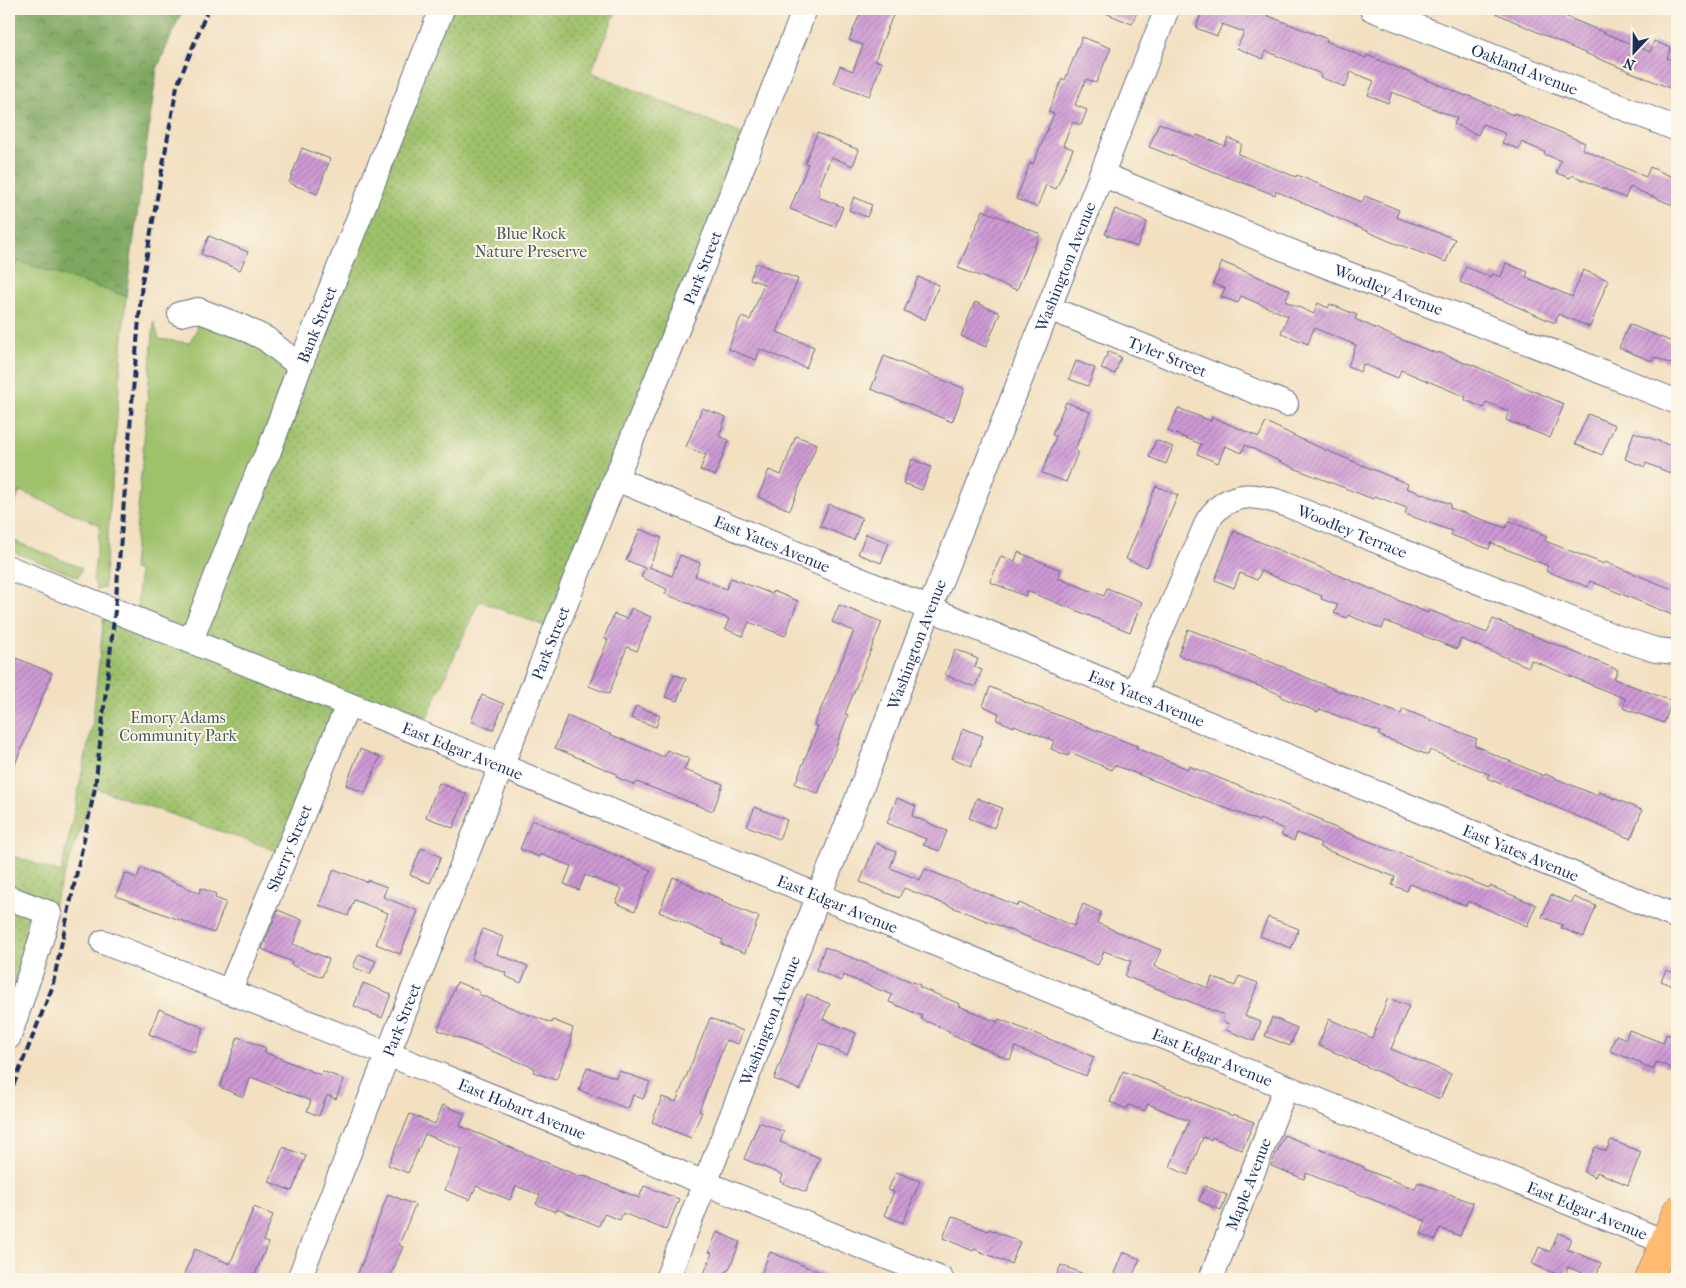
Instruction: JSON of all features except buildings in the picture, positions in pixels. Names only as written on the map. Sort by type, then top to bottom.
[{"type":"main road","points":[[1649,1279],[1671,1245],[1677,1210]]},
{"type":"street","name":"Bank Street","points":[[191,640],[260,467],[269,451],[300,366],[442,9]]},
{"type":"street","name":"Park Street","points":[[299,1279],[805,9]]},
{"type":"street","name":"Washington Avenue","points":[[667,1279],[874,757],[929,610],[1168,9]]},
{"type":"street","name":"Oakland Avenue","points":[[1372,9],[1677,129]]},
{"type":"street","name":"Woodley Avenue","points":[[1101,174],[1319,263],[1558,354],[1677,402]]},
{"type":"street","name":"Tyler Street","points":[[1049,308],[1286,404]]},
{"type":"street","points":[[180,314],[198,310],[242,326],[266,338],[300,366]]},
{"type":"street","name":"East Yates Avenue","points":[[616,480],[1677,916]]},
{"type":"street","name":"Woodley Terrace","points":[[1134,694],[1208,520],[1215,510],[1224,503],[1245,496],[1256,495],[1290,506],[1621,639],[1656,650],[1677,652]]},
{"type":"street","name":"East Edgar Avenue","points":[[9,568],[502,766],[1671,1245]]},
{"type":"street","name":"Sherry Street","points":[[229,992],[348,704]]},
{"type":"street","points":[[9,898],[49,913],[9,1037]]},
{"type":"street","name":"East Hobart Avenue","points":[[102,942],[388,1054],[941,1279]]},
{"type":"street","name":"Maple Avenue","points":[[1211,1279],[1286,1087]]},
{"type":"green space","points":[[9,9],[183,9],[157,69],[126,296],[17,261],[9,278]]},
{"type":"green space","name":"Blue Rock Nature Preserve","points":[[442,9],[617,9],[591,72],[754,139],[555,630],[479,601],[420,733],[348,705],[286,854],[95,788],[9,1030],[9,854],[61,873],[92,726],[105,606],[191,640]]},
{"type":"green space","points":[[17,261],[126,296],[104,588],[97,590],[93,579],[100,525],[20,491],[9,520],[9,278]]},
{"type":"green space","points":[[198,310],[300,366],[191,640],[137,619],[139,571],[133,569],[154,322],[159,339],[189,343],[196,331]]},
{"type":"green space","points":[[9,539],[82,568],[78,577],[9,550]]},
{"type":"railway","points":[[9,1096],[52,988],[95,788],[115,610],[142,282],[177,86],[208,9]]},
{"type":"park label","name":"Emory Adams Community Park","points":[[178,726]]}]
